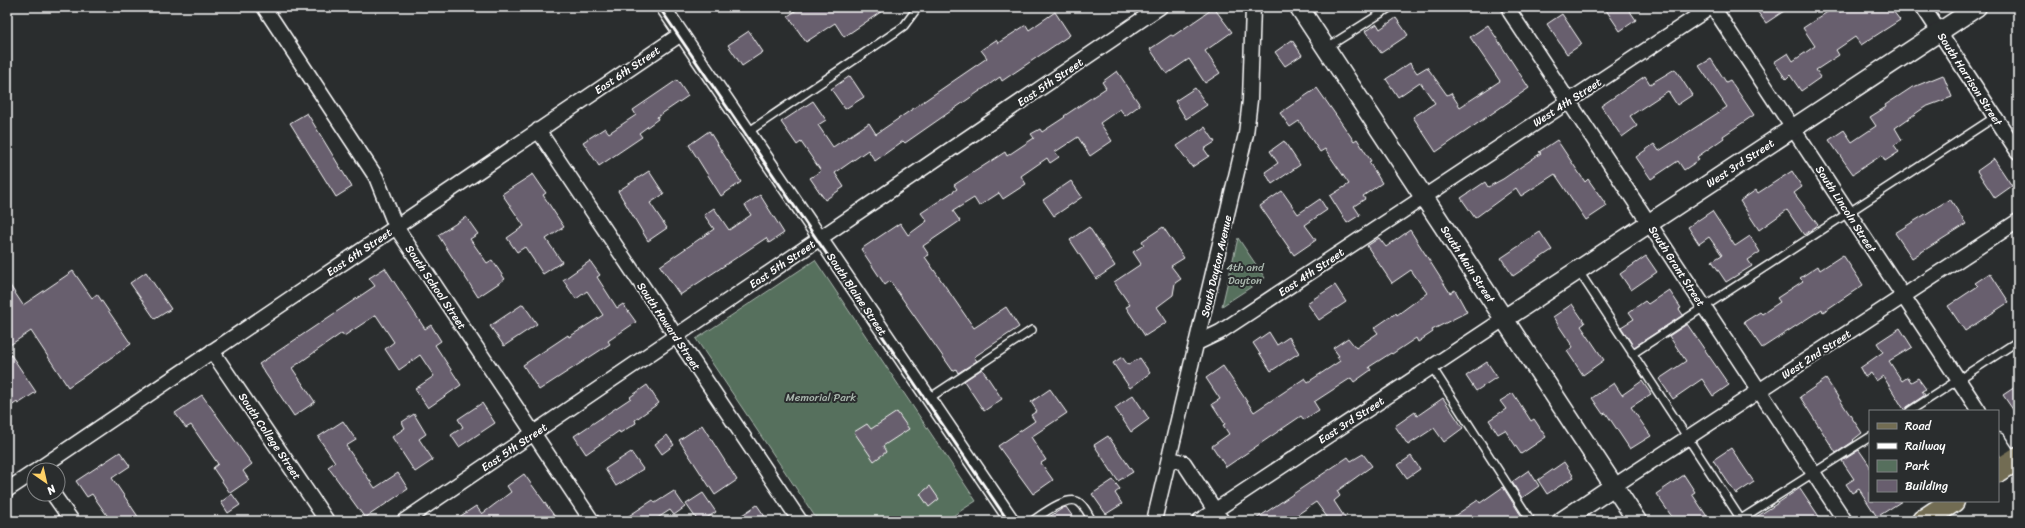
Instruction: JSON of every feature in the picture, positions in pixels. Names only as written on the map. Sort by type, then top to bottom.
[{"type":"main road","points":[[1923,521],[1952,502]]},
{"type":"street","name":"South School Street","points":[[264,7],[376,177],[396,227],[592,521]]},
{"type":"street","name":"East 5th Street","points":[[404,521],[1160,7]]},
{"type":"street","name":"South Dayton Avenue","points":[[1154,521],[1246,134],[1250,100],[1253,7]]},
{"type":"street","name":"South Main Street","points":[[1299,7],[1637,521]]},
{"type":"street","name":"West 4th Street","points":[[1424,197],[1712,7]]},
{"type":"street","name":"South Lincoln Street","points":[[1712,7],[1978,410]]},
{"type":"street","name":"South Harrison Street","points":[[1923,7],[2018,152]]},
{"type":"street","name":"West 3rd Street","points":[[1504,319],[1977,7]]},
{"type":"street","name":"South Blaine Street","points":[[666,8],[681,34],[1012,521]]},
{"type":"street","name":"South Grant Street","points":[[1510,12],[1845,521]]},
{"type":"street","name":"East 6th Street","points":[[49,462],[681,34]]},
{"type":"street","name":"South Howard Street","points":[[538,130],[800,521]]},
{"type":"street","name":"East 4th Street","points":[[1197,343],[1220,332],[1424,197]]},
{"type":"street","name":"West 2nd Street","points":[[1614,486],[2018,221]]},
{"type":"street","name":"East 3rd Street","points":[[1199,521],[1218,516],[1432,367],[1504,319]]},
{"type":"street","name":"South College Street","points":[[212,351],[327,521]]},
{"type":"street","points":[[1999,442],[2012,465]]},
{"type":"street","points":[[1169,458],[1184,463],[1218,516]]},
{"type":"street","points":[[7,490],[26,477]]},
{"type":"street","points":[[1562,521],[1614,486]]},
{"type":"street","points":[[59,502],[72,521]]},
{"type":"lane","points":[[748,132],[897,31],[918,7]]},
{"type":"lane","points":[[1326,48],[1391,7]]},
{"type":"lane","points":[[1632,354],[1995,117]]},
{"type":"lane","points":[[1578,270],[1741,520],[1869,438]]},
{"type":"lane","points":[[928,399],[1032,330]]},
{"type":"lane","points":[[1912,410],[2018,341]]},
{"type":"lane","points":[[1432,367],[1532,521]]},
{"type":"lane","points":[[1032,521],[1060,503],[1074,500],[1079,502],[1092,521]]},
{"type":"green space","name":"4th and Dayton","points":[[1238,238],[1265,278],[1222,306]]},
{"type":"green space","name":"Memorial Park","points":[[815,260],[976,501],[945,521],[818,521],[696,339]]},
{"type":"building","points":[[801,7],[888,7],[844,37],[835,23],[806,42],[788,16]]},
{"type":"building","points":[[1604,7],[1627,7],[1636,20],[1620,31]]},
{"type":"building","points":[[1754,7],[1790,7],[1766,23]]},
{"type":"building","points":[[1835,7],[1840,12],[1848,7],[1890,7],[1900,20],[1861,45],[1855,37],[1836,50],[1839,55],[1816,70],[1821,77],[1801,91],[1790,75],[1786,79],[1774,62],[1788,53],[1793,61],[1815,46],[1803,28]]},
{"type":"building","points":[[1214,8],[1232,32],[1205,51],[1220,73],[1205,83],[1189,59],[1167,74],[1150,49],[1171,35],[1173,36]]},
{"type":"building","points":[[1055,12],[1070,35],[1002,81],[1000,77],[905,143],[903,141],[875,161],[868,150],[835,173],[844,187],[825,200],[810,178],[821,171],[801,142],[797,145],[781,122],[813,101],[826,120],[818,125],[833,147],[869,123],[876,134],[987,58],[981,50],[996,40],[998,43],[1026,25],[1029,30]]},
{"type":"building","points":[[1562,14],[1582,44],[1567,54],[1547,24]]},
{"type":"building","points":[[1396,18],[1408,35],[1381,53],[1365,31],[1377,24],[1380,29]]},
{"type":"building","points":[[1488,25],[1529,88],[1436,152],[1413,117],[1435,103],[1420,82],[1398,97],[1386,79],[1410,63],[1417,73],[1427,67],[1447,95],[1451,93],[1460,107],[1500,81],[1470,37]]},
{"type":"building","points":[[749,31],[763,52],[742,66],[728,45]]},
{"type":"building","points":[[1292,40],[1302,55],[1285,66],[1275,52]]},
{"type":"building","points":[[1711,59],[1726,82],[1730,80],[1754,115],[1723,136],[1724,138],[1697,157],[1699,160],[1684,170],[1678,161],[1651,179],[1636,157],[1654,144],[1659,151],[1727,107],[1699,66]]},
{"type":"building","points":[[1675,69],[1692,95],[1677,105],[1668,91],[1630,116],[1637,126],[1622,137],[1601,106],[1645,76],[1650,84]]},
{"type":"building","points":[[1117,71],[1140,105],[1125,116],[1120,109],[1100,123],[1112,141],[1090,156],[1078,137],[1055,152],[1059,157],[1050,163],[1047,158],[1021,176],[1026,184],[1003,199],[999,193],[979,206],[974,198],[953,211],[960,221],[923,246],[929,255],[925,257],[974,328],[1006,307],[1019,327],[974,357],[977,361],[958,373],[956,369],[953,371],[890,281],[885,285],[861,249],[900,223],[908,235],[927,221],[921,213],[957,189],[954,185],[1005,152],[1007,156],[1034,138],[1031,134],[1040,129],[1042,132],[1065,117],[1064,116],[1106,88],[1102,82]]},
{"type":"building","points":[[1943,75],[1952,97],[1925,107],[1895,128],[1902,140],[1894,145],[1899,152],[1885,161],[1882,155],[1853,174],[1829,140],[1844,130],[1852,142],[1876,126],[1870,117],[1886,107],[1885,105],[1911,88]]},
{"type":"building","points":[[850,76],[864,97],[845,109],[831,89]]},
{"type":"building","points":[[677,80],[688,96],[657,117],[658,119],[639,133],[642,137],[599,166],[583,142],[605,128],[609,133],[636,115],[633,110]]},
{"type":"building","points":[[1195,88],[1207,105],[1186,119],[1175,101]]},
{"type":"building","points":[[1317,88],[1354,141],[1357,139],[1371,161],[1369,162],[1382,183],[1363,196],[1365,199],[1354,206],[1360,215],[1347,223],[1330,196],[1349,184],[1325,149],[1320,152],[1299,121],[1290,127],[1280,113]]},
{"type":"building","points":[[307,113],[352,187],[336,197],[290,123]]},
{"type":"building","points":[[1205,127],[1215,142],[1204,149],[1209,156],[1192,167],[1177,146]]},
{"type":"building","points":[[709,131],[741,182],[721,196],[689,145]]},
{"type":"building","points":[[1557,140],[1585,182],[1588,179],[1607,206],[1586,220],[1555,174],[1521,196],[1516,188],[1475,218],[1461,198],[1485,182],[1488,187],[1503,179]]},
{"type":"building","points":[[1284,141],[1300,165],[1272,184],[1265,172],[1278,163],[1270,151]]},
{"type":"building","points":[[1994,159],[2012,186],[1995,198],[1977,171]]},
{"type":"building","points":[[649,171],[664,194],[650,203],[667,228],[648,241],[618,191]]},
{"type":"building","points":[[1792,171],[1802,187],[1794,193],[1818,225],[1804,235],[1787,210],[1759,230],[1740,201],[1756,190],[1758,193]]},
{"type":"building","points":[[533,174],[546,193],[543,195],[564,227],[546,239],[562,262],[543,274],[525,247],[517,252],[507,238],[524,226],[502,194]]},
{"type":"building","points":[[1071,181],[1082,197],[1054,216],[1043,200]]},
{"type":"building","points":[[1282,191],[1298,214],[1320,199],[1327,210],[1305,225],[1316,240],[1294,255],[1260,206]]},
{"type":"building","points":[[760,195],[784,233],[769,243],[766,238],[680,295],[660,266],[714,229],[704,215],[714,208],[729,230],[751,215],[745,205]]},
{"type":"building","points":[[1950,199],[1966,224],[1912,258],[1895,233]]},
{"type":"building","points":[[1712,211],[1735,246],[1750,236],[1760,252],[1748,260],[1752,266],[1726,282],[1712,261],[1722,255],[1709,237],[1699,244],[1688,227]]},
{"type":"building","points":[[466,217],[478,234],[470,239],[487,263],[492,260],[505,279],[478,297],[438,235]]},
{"type":"building","points":[[1089,227],[1115,266],[1096,279],[1070,240]]},
{"type":"building","points":[[1163,227],[1184,258],[1171,266],[1181,279],[1175,283],[1173,295],[1157,307],[1167,322],[1145,336],[1126,307],[1130,305],[1114,282],[1141,264],[1133,252],[1144,245],[1142,241]]},
{"type":"building","points":[[1410,230],[1450,293],[1455,290],[1467,312],[1432,330],[1433,332],[1418,342],[1416,338],[1392,354],[1391,353],[1369,367],[1371,370],[1354,382],[1351,378],[1314,402],[1319,410],[1304,420],[1301,416],[1226,467],[1212,446],[1229,434],[1223,425],[1225,424],[1212,404],[1220,399],[1206,378],[1223,366],[1254,412],[1305,378],[1308,382],[1340,361],[1337,357],[1339,356],[1333,348],[1348,338],[1356,348],[1378,333],[1374,328],[1396,313],[1397,315],[1427,293],[1411,270],[1392,283],[1367,246],[1379,238],[1386,247]]},
{"type":"building","points":[[1540,232],[1552,250],[1513,276],[1501,258]]},
{"type":"building","points":[[1843,255],[1863,285],[1823,312],[1822,309],[1762,348],[1744,322],[1760,312],[1762,314],[1780,302],[1777,298],[1803,281],[1800,278],[1818,266],[1820,270]]},
{"type":"building","points":[[1646,256],[1657,272],[1631,290],[1620,274]]},
{"type":"building","points":[[590,261],[600,275],[597,277],[617,308],[623,304],[636,322],[608,341],[610,344],[539,390],[523,365],[568,335],[569,337],[603,315],[587,291],[576,299],[563,280]]},
{"type":"building","points":[[385,268],[425,329],[431,325],[441,341],[435,345],[461,385],[428,408],[415,389],[434,376],[420,355],[399,370],[385,349],[394,342],[376,315],[344,336],[342,333],[292,368],[315,402],[294,416],[259,364],[375,286],[369,278]]},
{"type":"building","points":[[73,271],[92,298],[97,294],[131,344],[68,387],[31,331],[7,347],[7,281],[23,305]]},
{"type":"building","points":[[146,272],[171,309],[155,319],[130,283]]},
{"type":"building","points":[[1990,273],[2009,302],[1965,331],[1948,306],[1978,286],[1975,283]]},
{"type":"building","points":[[1335,285],[1346,302],[1319,320],[1307,303]]},
{"type":"building","points":[[1669,290],[1681,308],[1679,309],[1683,315],[1634,347],[1621,327],[1634,319],[1629,312],[1645,301],[1648,304]]},
{"type":"building","points":[[523,304],[537,324],[504,346],[490,326]]},
{"type":"building","points":[[1572,304],[1585,323],[1581,326],[1604,360],[1583,375],[1567,351],[1573,347],[1553,317]]},
{"type":"building","points":[[1687,324],[1729,385],[1713,396],[1702,379],[1673,399],[1659,379],[1686,361],[1669,336]]},
{"type":"building","points":[[1900,328],[1912,347],[1889,361],[1902,381],[1908,377],[1911,382],[1918,378],[1926,389],[1922,391],[1925,395],[1907,407],[1906,410],[1883,376],[1876,381],[1871,373],[1865,377],[1860,368],[1883,352],[1877,343]]},
{"type":"building","points":[[1269,332],[1277,345],[1289,337],[1299,353],[1271,371],[1253,343]]},
{"type":"building","points":[[7,349],[36,392],[18,404],[17,402],[7,409]]},
{"type":"building","points":[[1122,357],[1128,365],[1140,358],[1150,373],[1130,388],[1113,363]]},
{"type":"building","points":[[1487,362],[1497,377],[1476,391],[1466,376]]},
{"type":"building","points":[[982,369],[1002,399],[984,411],[964,381]]},
{"type":"building","points":[[1826,379],[1862,433],[1853,440],[1854,441],[1836,453],[1800,397]]},
{"type":"building","points":[[1642,381],[1651,394],[1631,407],[1651,436],[1630,449],[1606,413],[1603,414],[1592,398],[1614,383],[1622,395]]},
{"type":"building","points":[[647,385],[659,403],[635,420],[636,423],[620,433],[619,431],[586,454],[574,436],[631,398],[630,397]]},
{"type":"building","points":[[2018,385],[2018,417],[2003,395]]},
{"type":"building","points":[[1050,389],[1067,413],[1031,437],[1046,460],[1041,463],[1053,480],[1033,494],[998,446],[1035,421],[1031,415],[1037,411],[1031,402]]},
{"type":"building","points":[[1513,393],[1531,421],[1534,419],[1546,437],[1521,454],[1505,430],[1498,434],[1489,420],[1506,409],[1500,401]]},
{"type":"building","points":[[202,395],[252,464],[243,471],[249,480],[230,493],[213,468],[218,464],[191,425],[186,428],[175,413]]},
{"type":"building","points":[[1133,395],[1149,419],[1131,432],[1115,408]]},
{"type":"building","points":[[1443,398],[1463,428],[1444,442],[1434,428],[1408,445],[1395,426],[1415,412],[1417,416]]},
{"type":"building","points":[[482,403],[495,423],[459,447],[451,435],[463,427],[458,419]]},
{"type":"building","points":[[897,412],[909,429],[883,446],[886,452],[874,461],[854,432],[867,424],[871,429]]},
{"type":"building","points":[[414,414],[426,434],[419,439],[433,460],[415,472],[392,437],[405,428],[402,422]]},
{"type":"building","points":[[343,421],[356,440],[346,446],[375,488],[398,473],[408,489],[365,518],[328,467],[335,462],[318,437]]},
{"type":"building","points":[[702,425],[737,480],[715,495],[679,440]]},
{"type":"building","points":[[667,435],[674,445],[662,454],[655,444]]},
{"type":"building","points":[[1108,436],[1133,472],[1118,481],[1094,445]]},
{"type":"building","points":[[1731,448],[1754,482],[1736,494],[1713,460]]},
{"type":"building","points":[[1859,450],[1869,465],[1869,502],[1900,502],[1877,517],[1859,489],[1852,493],[1846,484],[1854,479],[1842,461]]},
{"type":"building","points":[[120,452],[130,466],[112,478],[141,521],[111,521],[92,494],[87,497],[76,481]]},
{"type":"building","points":[[631,452],[643,469],[616,486],[605,469]]},
{"type":"building","points":[[1363,454],[1372,466],[1337,491],[1340,496],[1334,501],[1347,521],[1330,521],[1316,502],[1288,521],[1253,521],[1348,457],[1351,461]]},
{"type":"building","points":[[1411,456],[1420,469],[1407,478],[1398,465]]},
{"type":"building","points":[[1564,462],[1574,477],[1547,494],[1538,480]]},
{"type":"building","points":[[1529,470],[1539,486],[1522,498],[1512,482]]},
{"type":"building","points":[[524,474],[558,521],[453,521],[476,506],[482,514],[511,492],[507,486]]},
{"type":"building","points":[[1684,475],[1695,492],[1692,494],[1710,521],[1675,521],[1656,494]]},
{"type":"building","points":[[1113,480],[1120,489],[1115,493],[1122,504],[1106,514],[1092,494]]},
{"type":"building","points":[[930,486],[939,499],[929,507],[920,494]]},
{"type":"building","points":[[1503,487],[1522,517],[1517,521],[1447,521],[1478,500],[1480,503]]},
{"type":"building","points":[[1800,488],[1822,521],[1750,521],[1775,505]]},
{"type":"building","points":[[674,491],[685,507],[674,515],[670,510],[653,521],[621,521],[653,500],[655,503]]},
{"type":"building","points":[[703,493],[716,512],[702,521],[698,521],[686,504]]},
{"type":"building","points":[[232,494],[240,505],[228,513],[221,502]]},
{"type":"building","points":[[757,505],[768,521],[733,521]]},
{"type":"building","points":[[1066,507],[1076,521],[1043,521],[1063,508]]},
{"type":"railway","points":[[659,7],[1008,521]]}]
